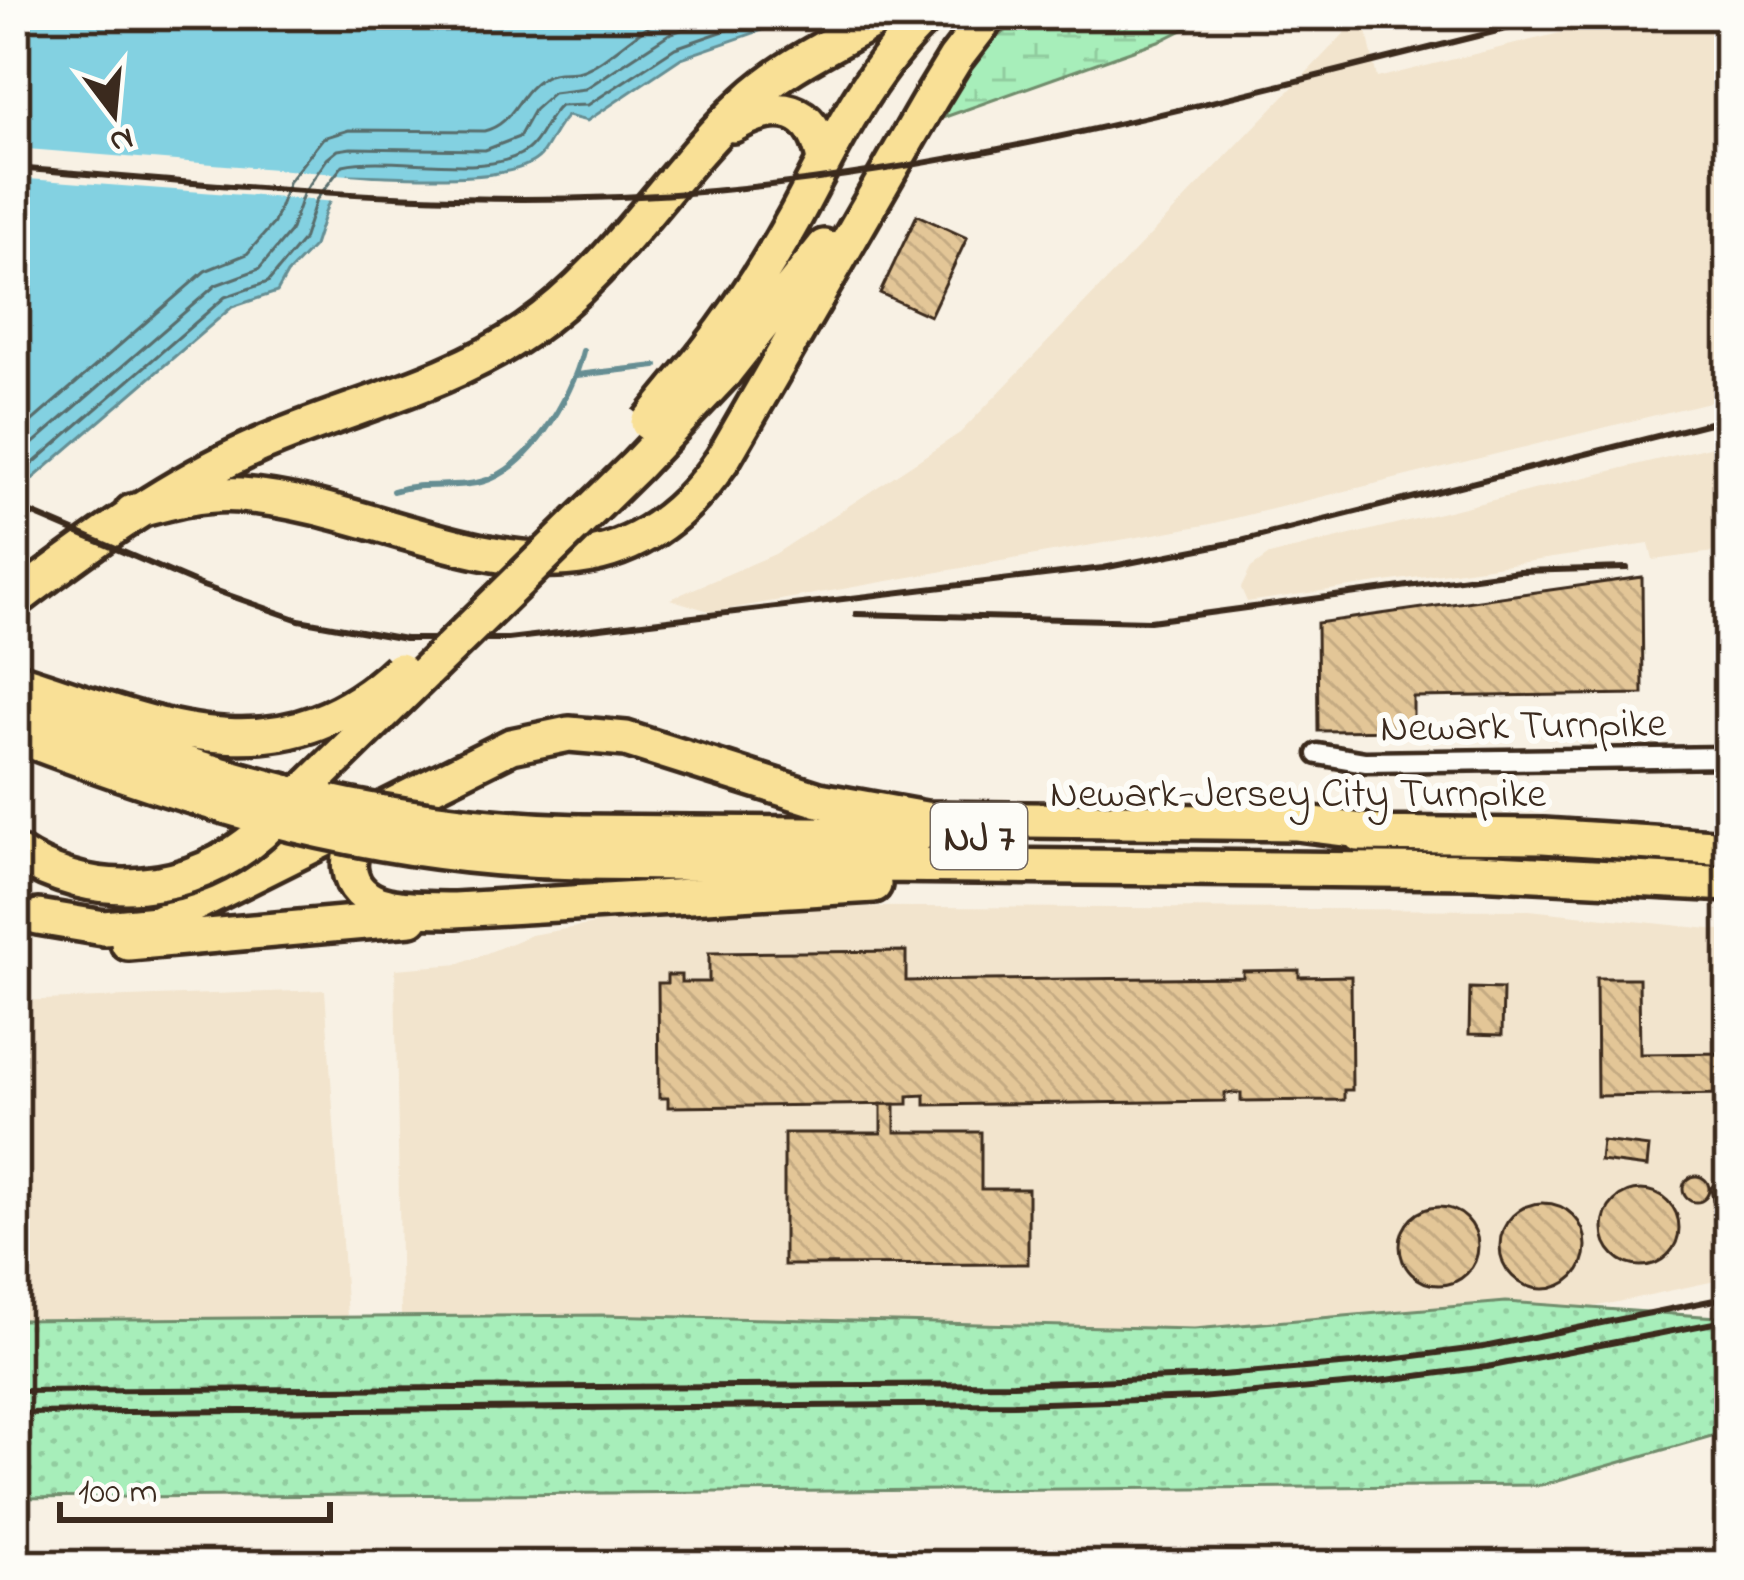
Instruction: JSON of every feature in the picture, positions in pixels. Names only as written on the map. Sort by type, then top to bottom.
[{"type":"highway","points":[[15,600],[133,512],[214,466],[511,341],[595,271],[740,106],[769,83],[884,15]]},
{"type":"highway","points":[[15,853],[72,879],[128,887],[184,879],[233,855],[278,817],[636,466],[714,364],[863,92],[927,15]]},
{"type":"highway","points":[[15,680],[210,737],[279,735],[344,712],[385,683],[804,275],[922,95],[989,15]]},
{"type":"highway","points":[[133,512],[197,496],[255,496],[488,554],[533,560],[592,554],[636,538],[676,512],[715,471],[955,59]]},
{"type":"highway","points":[[716,135],[762,111],[788,111],[814,131],[824,161]]},
{"type":"highway","name":"NJ 7","points":[[15,704],[172,761],[295,797],[579,847]]},
{"type":"highway","points":[[26,910],[104,928],[157,922],[511,746],[584,734],[640,742],[800,795],[886,814],[944,820],[1297,823],[1378,833]]},
{"type":"highway","name":"NJ 7","points":[[15,735],[133,779],[293,827],[428,850],[579,847]]},
{"type":"highway","points":[[412,797],[357,834],[349,853],[350,873],[361,890],[386,906],[454,910]]},
{"type":"highway","name":"Newark-Jersey City Turnpike","points":[[579,847],[1378,833],[1722,845]]},
{"type":"highway","name":"Newark-Jersey City Turnpike","points":[[579,847],[1139,869],[1539,872],[1729,884]]},
{"type":"highway","points":[[26,910],[90,939],[135,943],[387,922],[454,910],[1139,869]]},
{"type":"street","name":"Newark Turnpike","points":[[1318,754],[1365,762],[1729,757]]},
{"type":"shaded area","points":[[1362,15],[1435,15],[1367,32],[1377,78],[1633,15],[1729,15],[1729,397],[1211,524],[712,612],[670,599],[775,554],[960,433]]},
{"type":"shaded area","points":[[1729,442],[1729,550],[1653,560],[1649,544],[1247,602],[1241,588],[1251,568],[1269,555]]},
{"type":"shaded area","points":[[712,906],[1529,910],[1729,931],[1729,1278],[1589,1308],[1506,1302],[1194,1329],[601,1315],[401,1316],[395,969],[460,964],[531,935],[594,924],[595,914]]},
{"type":"shaded area","points":[[325,990],[347,1316],[15,1319],[15,1001]]},
{"type":"green space","points":[[1023,15],[1212,15],[1164,39],[945,117],[959,70]]},
{"type":"green space","points":[[1506,1302],[1729,1318],[1729,1431],[1541,1485],[15,1498],[15,1320],[601,1315],[1194,1329]]},
{"type":"water","points":[[15,15],[806,15],[681,58],[587,121],[567,116],[541,155],[527,165],[479,175],[349,175],[327,206],[314,246],[277,292],[232,307],[15,494]]},
{"type":"pier","points":[[15,148],[411,180],[503,180],[352,181],[337,202],[15,178]]},
{"type":"building","points":[[917,215],[967,238],[930,316],[880,293]]},
{"type":"building","points":[[1642,577],[1643,694],[1413,697],[1418,730],[1318,731],[1317,623]]},
{"type":"building","points":[[906,951],[906,981],[1243,977],[1243,971],[1299,970],[1299,977],[1351,976],[1352,1090],[1344,1090],[1344,1100],[1241,1101],[1241,1093],[1225,1093],[1225,1101],[925,1105],[925,1095],[908,1096],[908,1104],[668,1107],[668,1098],[659,1098],[658,983],[667,983],[667,975],[681,975],[681,982],[709,982],[709,953]]},
{"type":"building","points":[[1596,978],[1639,978],[1640,1054],[1729,1053],[1729,1094],[1597,1096]]},
{"type":"building","points":[[1470,988],[1503,989],[1502,1035],[1469,1034]]},
{"type":"building","points":[[881,1104],[895,1104],[895,1132],[981,1132],[981,1189],[1028,1189],[1028,1264],[784,1265],[784,1133],[881,1133]]},
{"type":"building","points":[[1602,1141],[1649,1147],[1647,1167],[1600,1161]]},
{"type":"building","points":[[1696,1176],[1709,1189],[1696,1202],[1683,1189]]},
{"type":"building","points":[[1726,1179],[1729,1205],[1721,1206],[1713,1201],[1711,1188]]},
{"type":"building","points":[[1641,1190],[1668,1201],[1679,1228],[1668,1255],[1641,1266],[1614,1255],[1603,1228],[1614,1201]]},
{"type":"building","points":[[1543,1203],[1574,1215],[1586,1246],[1574,1277],[1543,1289],[1512,1277],[1500,1246],[1512,1215]]},
{"type":"building","points":[[1439,1207],[1467,1218],[1478,1246],[1467,1274],[1439,1285],[1411,1274],[1400,1246],[1411,1218]]},
{"type":"waterway","points":[[393,491],[476,483],[513,465],[558,411],[583,351]]},
{"type":"waterway","points":[[577,375],[656,366]]},
{"type":"railway","points":[[15,168],[450,198],[624,197],[712,191],[819,179],[1034,142],[1563,15]]},
{"type":"railway","points":[[15,506],[203,586],[299,620],[405,639],[508,639],[1103,568],[1241,541],[1729,418]]},
{"type":"railway","points":[[856,614],[1150,621],[1519,571],[1627,568]]},
{"type":"railway","points":[[15,1391],[1013,1384],[1198,1377],[1484,1347],[1729,1297]]},
{"type":"railway","points":[[15,1413],[1014,1404],[1200,1398],[1487,1367],[1729,1320]]}]
